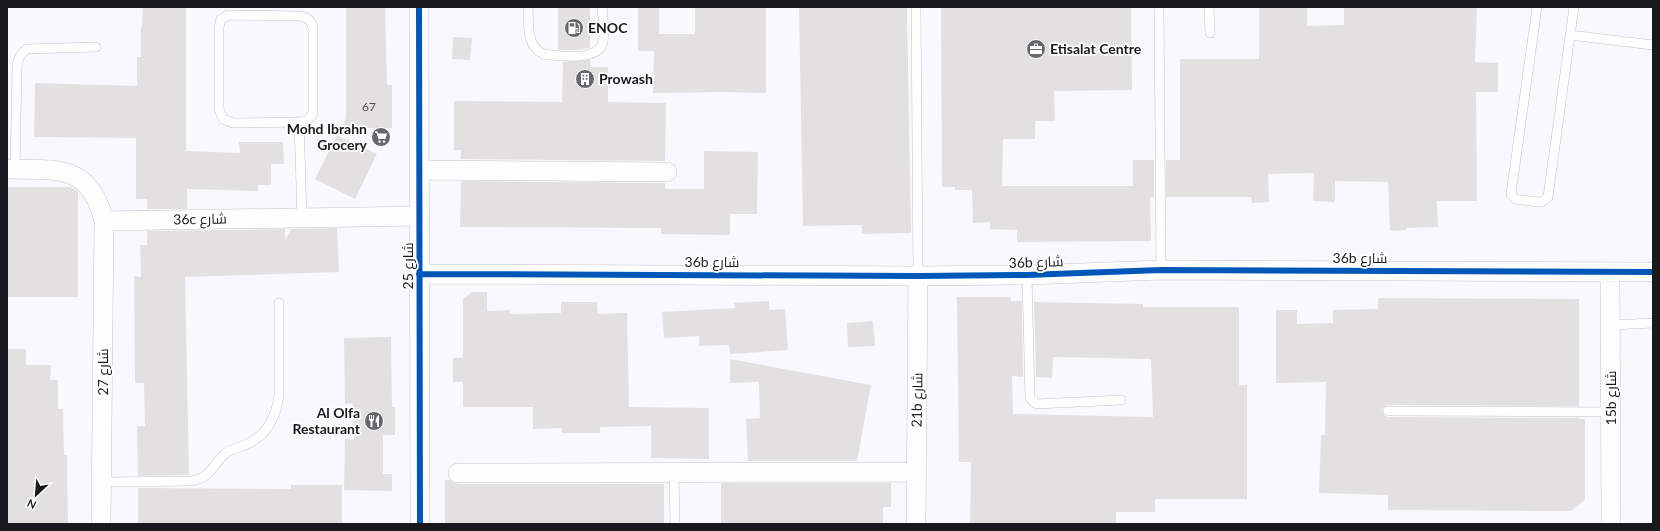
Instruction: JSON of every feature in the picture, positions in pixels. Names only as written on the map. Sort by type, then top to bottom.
[{"type":"street","name":"شارع 25","points":[[419,7],[420,524]]},
{"type":"street","points":[[11,169],[60,170],[77,177],[94,193],[100,204],[104,221]]},
{"type":"street","points":[[419,170],[667,172]]},
{"type":"street","name":"36c شارع","points":[[104,221],[420,216]]},
{"type":"street","name":"شارع 27","points":[[101,524],[104,221]]},
{"type":"street","name":"36b شارع","points":[[419,274],[918,276],[1027,275],[1160,270],[1653,272]]},
{"type":"street","name":"15b شارع","points":[[1610,272],[1611,524]]},
{"type":"street","name":"21b شارع","points":[[916,524],[918,276]]},
{"type":"street","points":[[458,473],[916,472]]},
{"type":"lane","points":[[528,7],[530,40],[532,46],[537,52],[543,54],[588,55],[600,48],[603,41],[602,7]]},
{"type":"lane","points":[[916,7],[918,276]]},
{"type":"lane","points":[[1159,7],[1160,270]]},
{"type":"lane","points":[[1209,7],[1210,33]]},
{"type":"lane","points":[[1536,7],[1511,194],[1516,199],[1542,202],[1548,197],[1574,7]]},
{"type":"lane","points":[[229,15],[300,16],[310,20],[312,24],[313,113],[305,122],[299,122],[233,123],[223,119],[219,109],[219,27],[222,19],[229,15]]},
{"type":"lane","points":[[1570,35],[1653,45]]},
{"type":"lane","points":[[11,169],[17,67],[18,59],[22,53],[27,49],[96,47]]},
{"type":"lane","points":[[299,122],[302,218]]},
{"type":"lane","points":[[1027,275],[1030,398],[1036,404],[1121,400]]},
{"type":"lane","points":[[102,482],[192,481],[201,479],[209,474],[227,452],[250,443],[262,434],[271,424],[277,411],[279,396],[280,303]]},
{"type":"lane","points":[[1610,325],[1653,323]]},
{"type":"lane","points":[[1388,411],[1611,412]]},
{"type":"lane","points":[[674,473],[675,524]]},
{"type":"building","points":[[143,7],[186,7],[186,151],[240,153],[239,142],[283,142],[284,164],[271,164],[271,185],[258,185],[258,191],[187,189],[187,209],[147,209],[147,199],[136,199],[136,138],[34,137],[35,83],[137,86],[137,57],[141,57]]},
{"type":"building","points":[[346,7],[385,7],[387,85],[392,85],[392,128],[341,128],[346,118]]},
{"type":"building","name":"ENOC","points":[[558,7],[590,7],[590,48],[558,50]]},
{"type":"building","points":[[638,7],[659,7],[659,34],[695,34],[695,7],[766,7],[766,93],[653,93],[654,51],[638,51]]},
{"type":"building","points":[[799,7],[907,7],[911,233],[862,234],[862,225],[803,226]]},
{"type":"building","name":"Etisalat Centre","points":[[941,7],[1131,7],[1132,90],[1054,91],[1055,121],[1035,121],[1035,139],[1003,139],[1002,186],[1133,186],[1133,160],[1154,160],[1154,197],[1150,197],[1151,241],[1017,242],[1017,230],[990,229],[990,222],[973,223],[972,190],[955,190],[955,187],[942,187]]},
{"type":"building","points":[[1259,7],[1307,7],[1307,26],[1344,25],[1344,7],[1477,7],[1475,62],[1498,63],[1498,92],[1476,92],[1477,201],[1437,201],[1438,227],[1407,228],[1407,230],[1390,231],[1388,182],[1335,181],[1335,202],[1313,201],[1314,173],[1268,174],[1269,202],[1252,203],[1251,197],[1166,197],[1166,160],[1180,160],[1180,59],[1259,59]]},
{"type":"building","points":[[453,37],[472,38],[470,60],[452,59]]},
{"type":"building","points":[[590,60],[590,67],[608,67],[608,102],[666,103],[665,161],[461,159],[461,150],[454,150],[454,101],[562,102],[563,62]]},
{"type":"building","points":[[337,135],[377,154],[355,199],[315,179]]},
{"type":"building","points":[[704,151],[758,152],[757,214],[730,214],[730,235],[661,234],[661,228],[460,227],[461,181],[665,183],[665,189],[704,189]]},
{"type":"building","points":[[7,187],[71,187],[78,192],[78,297],[7,297]]},
{"type":"building","points":[[337,228],[339,272],[185,277],[189,475],[138,476],[137,426],[145,426],[144,383],[135,383],[134,276],[141,277],[140,245],[147,245],[147,231],[285,229],[285,240],[291,229]]},
{"type":"building","points":[[472,292],[487,292],[487,311],[510,310],[510,314],[561,313],[561,302],[597,302],[598,314],[627,313],[629,407],[709,408],[709,459],[651,458],[651,426],[600,427],[600,433],[562,433],[562,428],[533,429],[533,407],[463,407],[463,382],[453,382],[453,358],[463,358],[463,299]]},
{"type":"building","points":[[957,297],[1011,297],[1011,301],[1022,301],[1023,377],[1012,376],[1013,414],[1153,417],[1151,359],[1053,357],[1052,378],[1036,377],[1034,302],[1143,304],[1143,307],[1239,307],[1239,385],[1247,385],[1247,499],[1155,499],[1155,512],[1116,512],[1116,524],[970,524],[971,462],[959,462]]},
{"type":"building","points":[[1378,298],[1579,299],[1579,406],[1388,405],[1383,408],[1382,411],[1385,416],[1388,417],[1585,419],[1585,500],[1571,511],[1388,510],[1388,495],[1319,493],[1321,435],[1325,435],[1326,382],[1276,383],[1276,310],[1297,310],[1297,324],[1333,323],[1333,310],[1378,309]]},
{"type":"building","points":[[769,301],[769,310],[785,309],[788,350],[730,354],[729,345],[699,346],[699,336],[664,338],[662,312],[735,308],[734,303]]},
{"type":"building","points":[[873,321],[875,346],[848,347],[847,323]]},
{"type":"building","points":[[391,337],[392,407],[395,407],[395,435],[383,435],[383,474],[392,474],[392,491],[344,490],[345,439],[354,440],[353,403],[345,404],[344,338]]},
{"type":"building","points":[[7,349],[26,349],[26,365],[51,365],[50,380],[58,380],[58,409],[63,409],[64,455],[67,455],[68,524],[7,524]]},
{"type":"building","points":[[730,359],[871,385],[857,461],[748,461],[746,419],[760,418],[759,382],[730,383]]},
{"type":"building","points":[[445,480],[450,480],[458,484],[664,484],[664,524],[445,524]]},
{"type":"building","points":[[721,483],[891,483],[891,507],[883,507],[883,524],[721,524]]},
{"type":"building","points":[[291,485],[342,485],[342,524],[138,524],[138,488],[291,489]]},
{"type":"cycle path","points":[[419,7],[420,524]]},
{"type":"cycle path","points":[[419,274],[918,276],[1027,275],[1161,270],[1653,272]]},
{"type":"place","name":"ENOC","points":[[574,28]]},
{"type":"place","name":"Etisalat Centre","points":[[1036,49]]},
{"type":"place","name":"Prowash","points":[[585,79]]},
{"type":"place","name":"Mohd Ibrahn Grocery","points":[[381,137]]},
{"type":"place","name":"Al Olfa Restaurant","points":[[374,421]]}]
